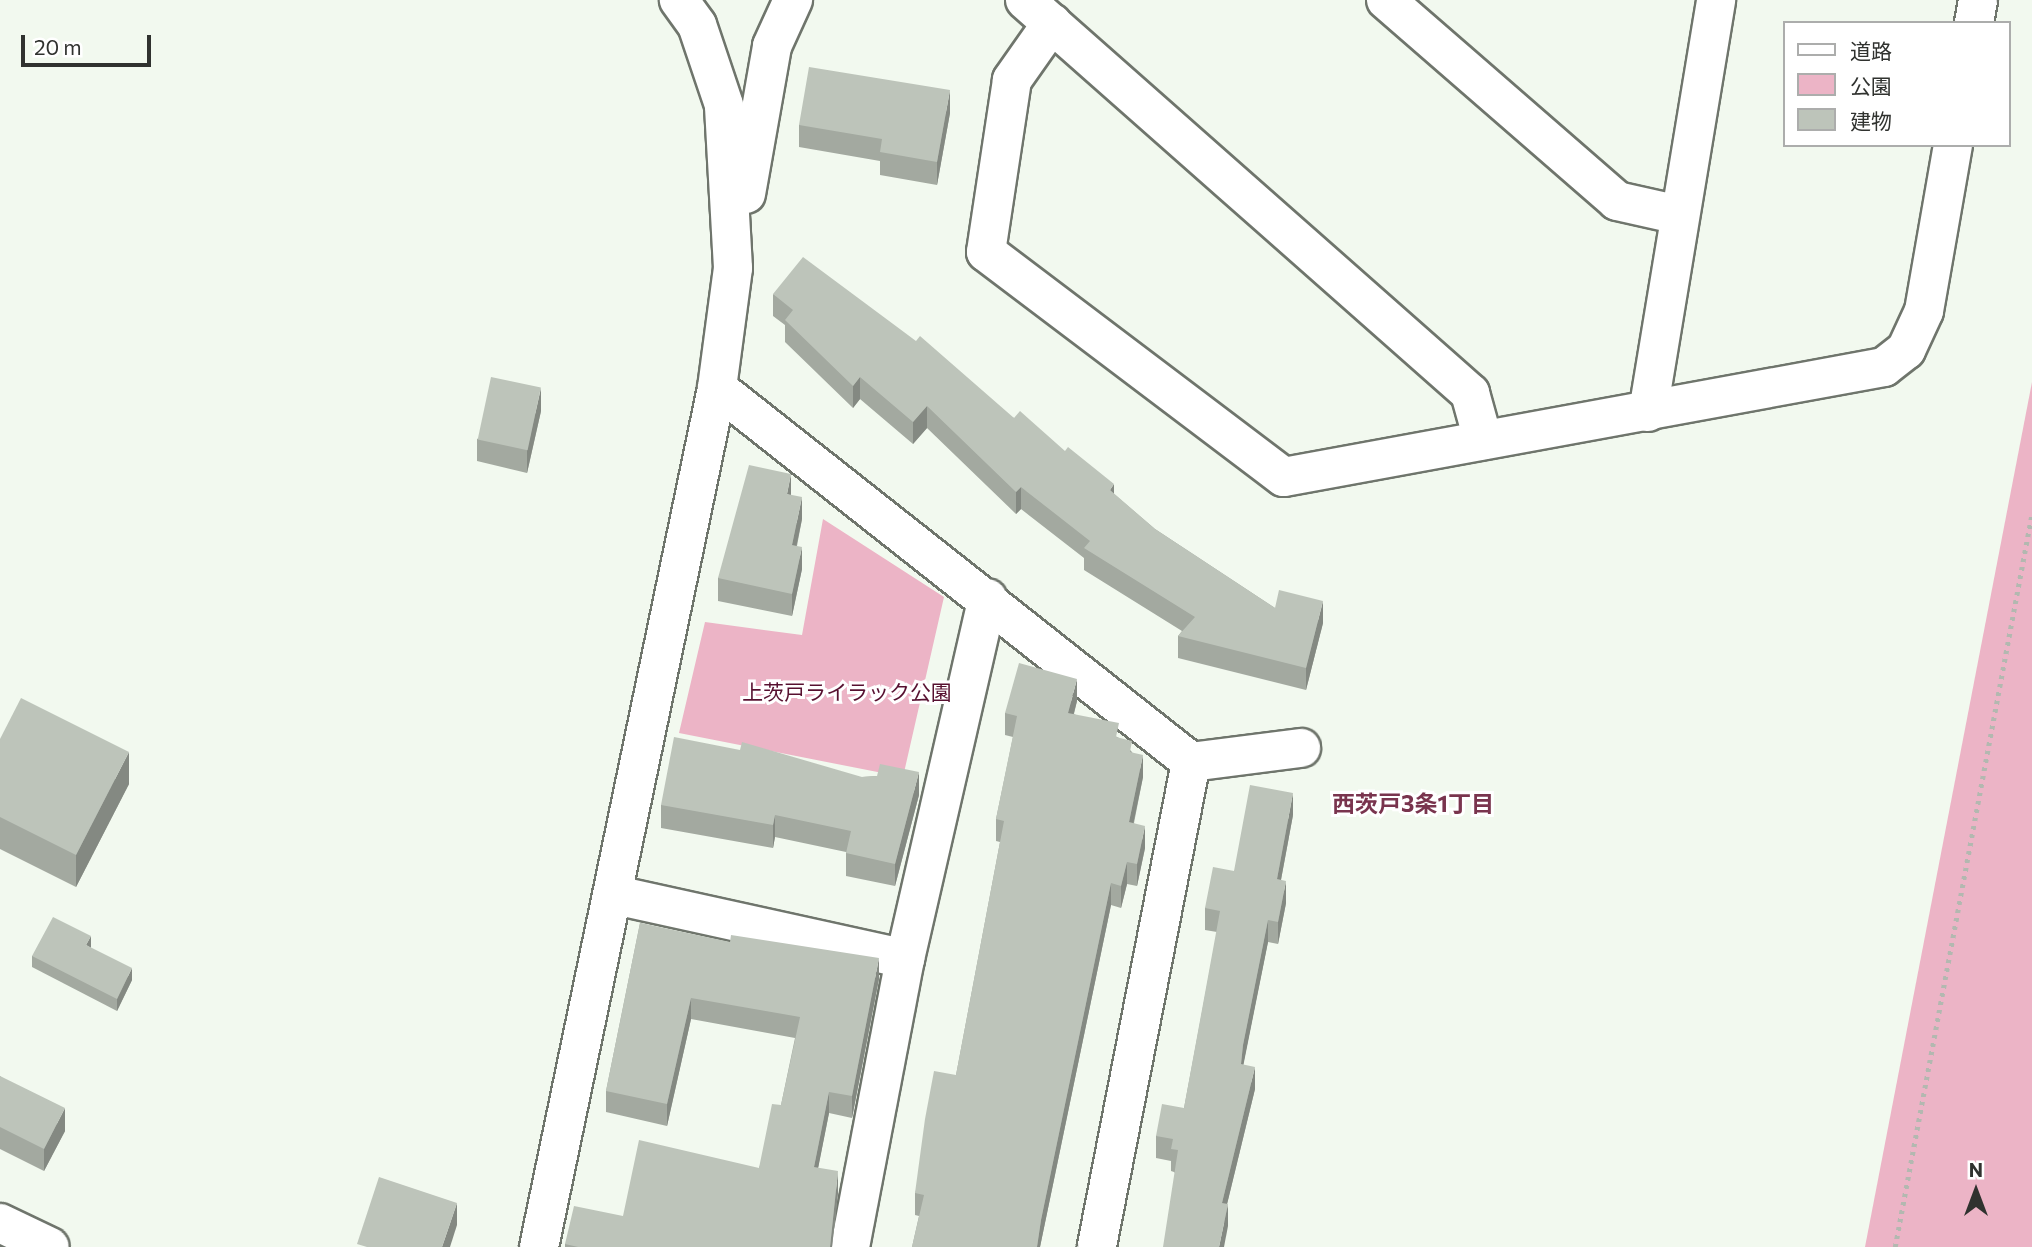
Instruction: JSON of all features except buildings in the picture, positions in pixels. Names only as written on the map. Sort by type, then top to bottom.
[{"type":"street","points":[[679,0],[697,25],[724,106],[733,268]]},
{"type":"street","points":[[539,1247],[615,895],[717,388],[733,268],[772,46],[793,0]]},
{"type":"street","points":[[1386,0],[1617,201],[1679,215]]},
{"type":"street","points":[[1648,412],[1716,0]]},
{"type":"street","points":[[1974,21],[1978,0]]},
{"type":"street","points":[[1483,440],[1470,393],[1038,12],[1012,80],[986,252],[1284,477],[1837,379],[1884,367],[1906,350],[1924,311],[1952,147]]},
{"type":"street","points":[[717,388],[988,598],[1191,762],[1301,748]]},
{"type":"street","points":[[850,1247],[905,959],[988,598]]},
{"type":"street","points":[[1097,1247],[1191,762]]},
{"type":"street","points":[[615,895],[905,959]]},
{"type":"street","points":[[0,1223],[50,1247]]},
{"type":"path","points":[[1895,1247],[2032,513]]},
{"type":"green space","points":[[2032,382],[2032,1247],[1865,1247]]},
{"type":"green space","name":"上茨戸ライラック公園","points":[[823,519],[944,597],[903,777],[679,733],[705,622],[802,635]]},
{"type":"district","name":"西茨戸3条1丁目","points":[[1413,803]]}]
